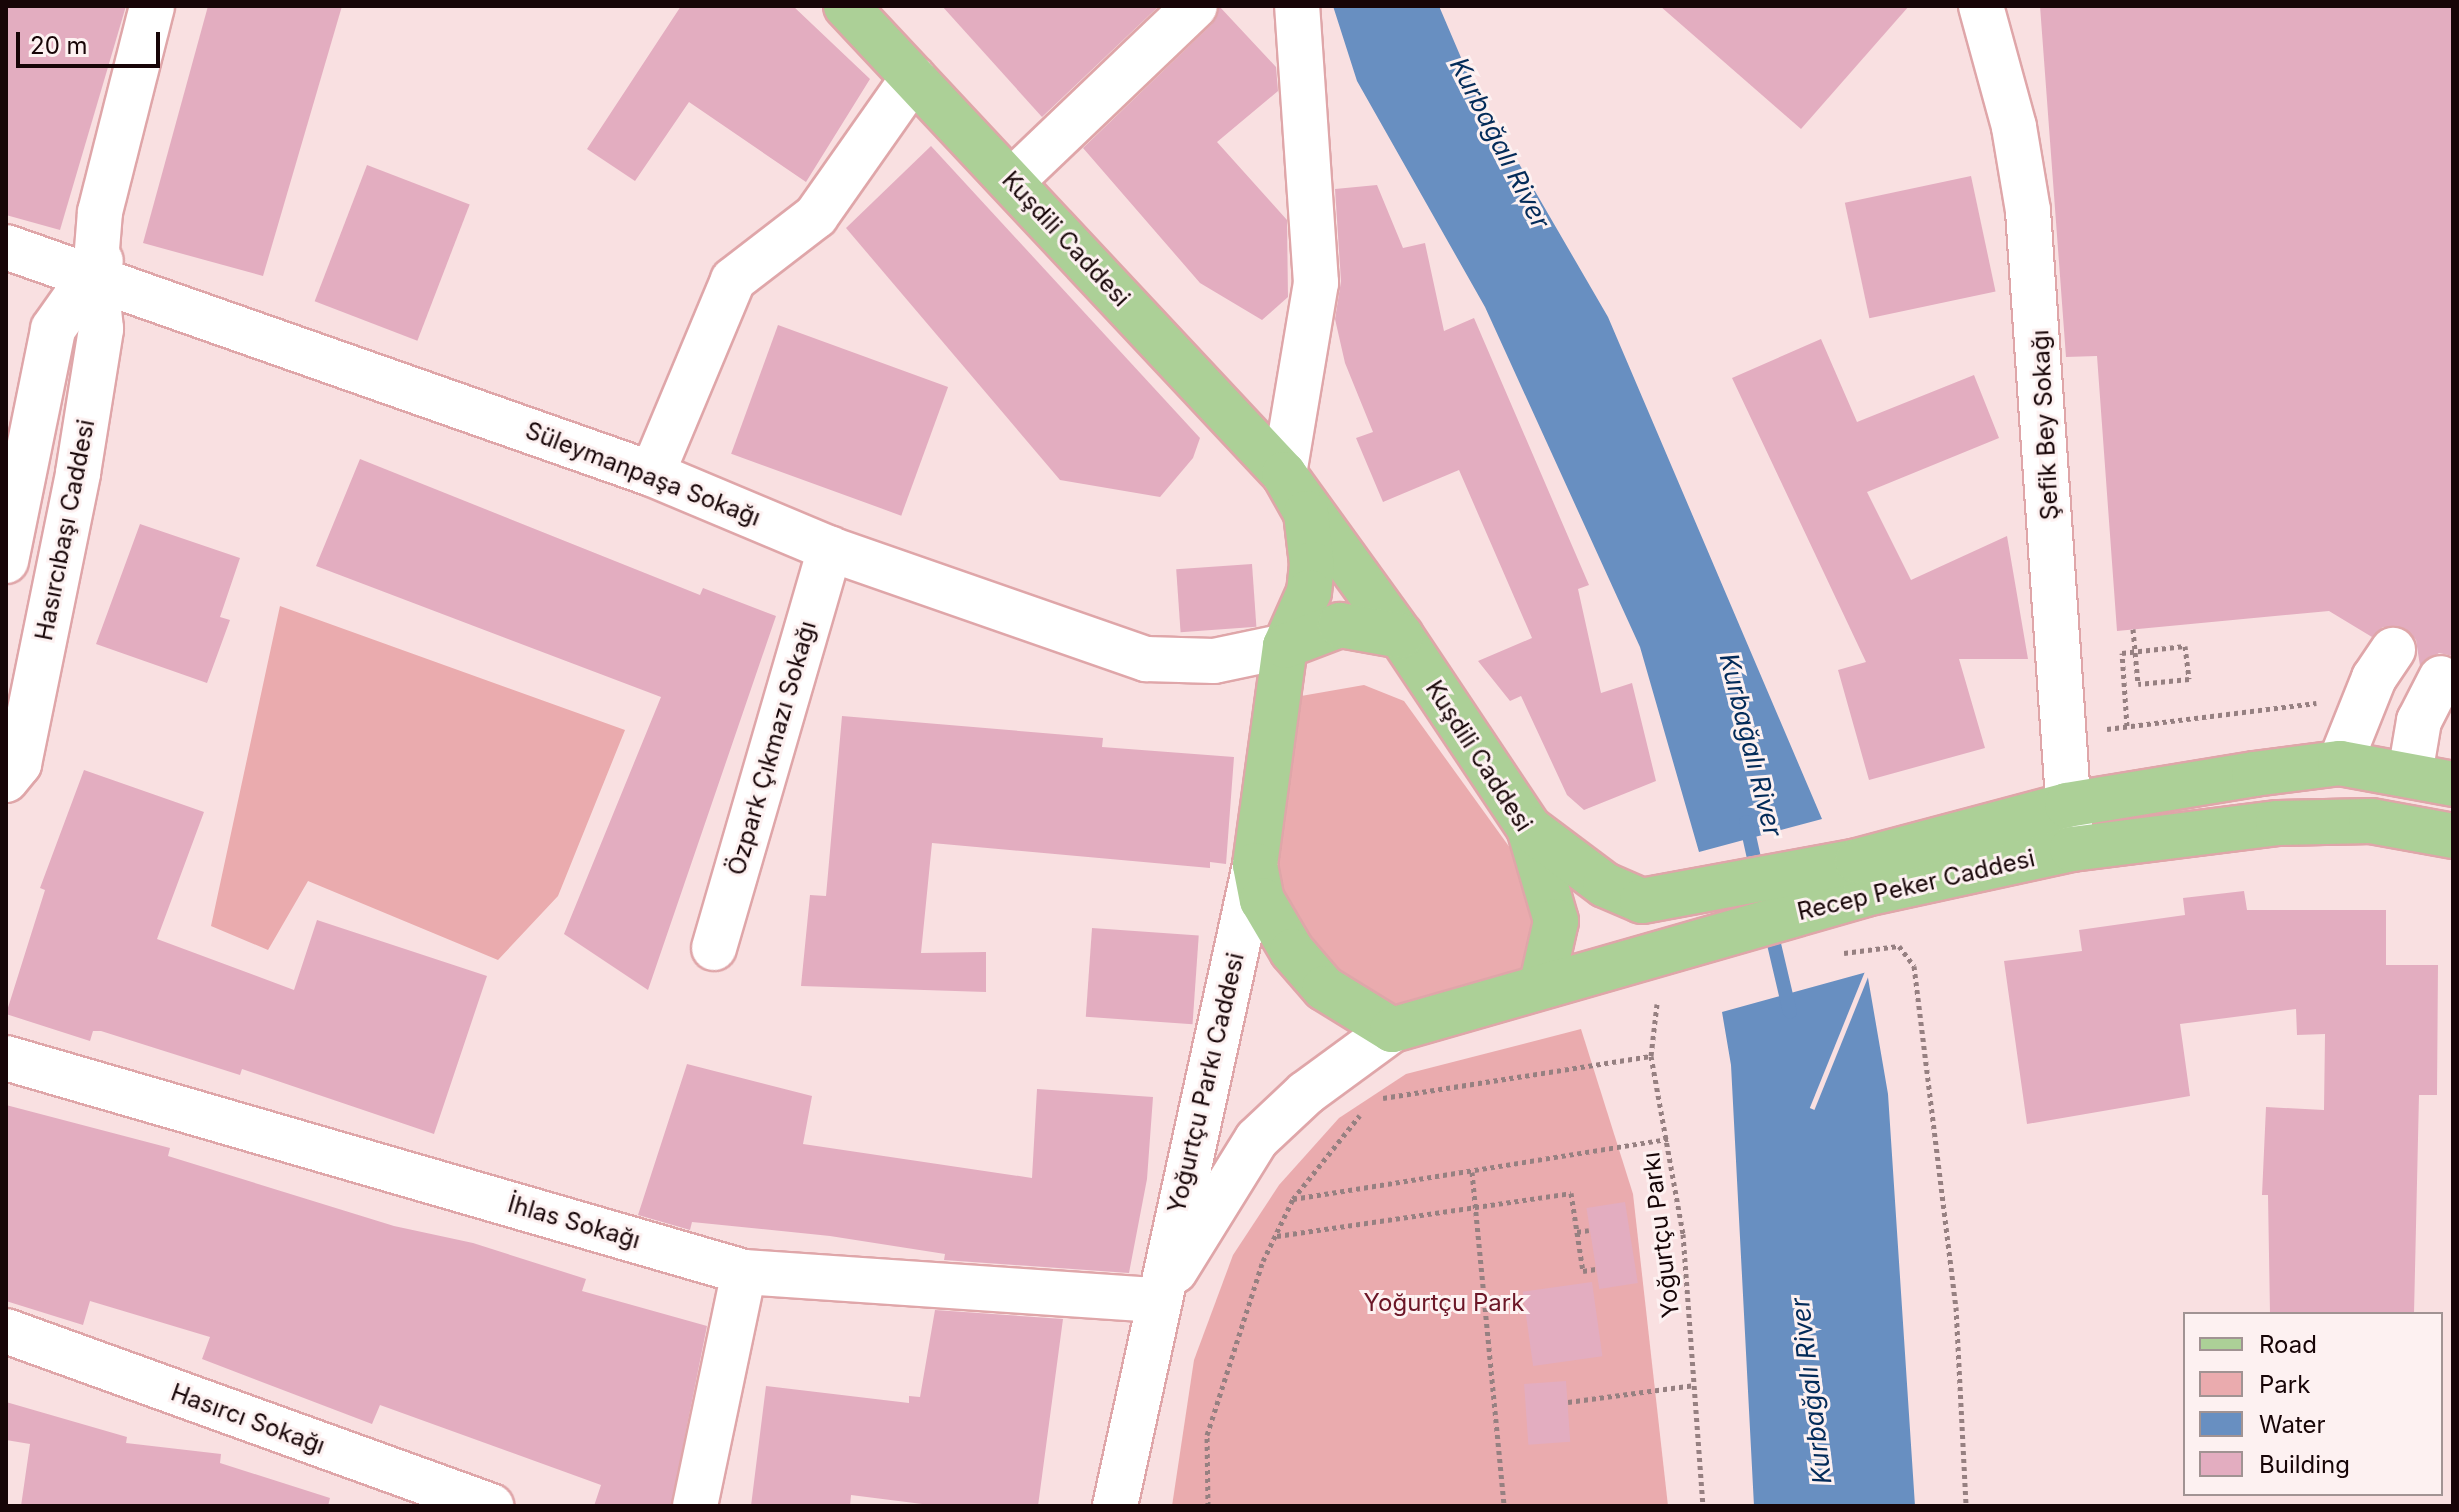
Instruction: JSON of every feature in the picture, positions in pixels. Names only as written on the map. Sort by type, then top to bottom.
[{"type":"main road","name":"Kuşdili Caddesi","points":[[846,6],[1284,474],[1401,636],[1529,828],[1556,921],[1542,983]]},
{"type":"main road","name":"Kuşdili Caddesi","points":[[1284,474],[1306,513],[1312,564],[1309,592],[1285,646]]},
{"type":"main road","points":[[1285,646],[1340,625],[1401,636]]},
{"type":"main road","name":"Yoğurtçu Parkı Caddesi","points":[[1285,646],[1255,865],[1262,900],[1292,951],[1324,988],[1392,1030]]},
{"type":"main road","name":"Recep Peker Caddesi","points":[[1392,1030],[1542,983],[1689,942],[2067,805],[2340,763],[2453,784]]},
{"type":"main road","name":"Recep Peker Caddesi","points":[[1529,828],[1605,885],[1642,901],[1861,878],[2278,823],[2371,821],[2453,836]]},
{"type":"street","name":"Hasırcıbaşı Caddesi","points":[[6,780],[19,764],[78,473],[101,329],[95,274],[100,212],[152,6]]},
{"type":"street","points":[[6,561],[53,329],[95,274],[122,213],[178,6]]},
{"type":"street","points":[[1012,181],[1195,6]]},
{"type":"street","points":[[1284,474],[1316,283],[1297,6]]},
{"type":"street","name":"Şefik Bey Sokağı","points":[[1981,6],[2014,127],[2028,211],[2072,849]]},
{"type":"street","points":[[652,474],[733,280],[816,216],[913,78]]},
{"type":"street","name":"Süleymanpaşa Sokağı","points":[[6,247],[95,274],[652,474],[830,549],[1146,659],[1214,661],[1285,646]]},
{"type":"street","name":"Özpark Çıkmazı Sokağı","points":[[714,948],[830,549]]},
{"type":"street","points":[[2340,763],[2363,704],[2393,650]]},
{"type":"street","points":[[2410,774],[2419,721],[2441,678]]},
{"type":"street","name":"Yoğurtçu Parkı Caddesi","points":[[1115,1506],[1157,1300],[1255,865]]},
{"type":"street","name":"Yoğurtçu Parkı Caddesi","points":[[1157,1300],[1257,1139],[1306,1093],[1392,1030]]},
{"type":"street","name":"İhlas Sokağı","points":[[6,1058],[744,1272],[1157,1300]]},
{"type":"street","points":[[695,1506],[744,1272]]},
{"type":"street","name":"Hasırcı Sokağı","points":[[6,1331],[487,1505]]},
{"type":"path","points":[[2127,726],[2122,653],[2185,646],[2189,679],[2138,684],[2133,629]]},
{"type":"path","points":[[2063,735],[2324,702],[2363,704]]},
{"type":"path","points":[[1876,944],[1899,946],[1914,966],[1956,1307],[1966,1506]]},
{"type":"path","name":"Yoğurtçu Parkı","points":[[1670,1000],[1657,1004],[1651,1056],[1683,1234],[1703,1506]]},
{"type":"path","points":[[1208,1506],[1207,1435],[1237,1332],[1293,1199],[1370,1102],[1466,1080],[1651,1056]]},
{"type":"path","points":[[1293,1199],[1668,1139]]},
{"type":"path","points":[[1472,1172],[1504,1506]]},
{"type":"path","points":[[1276,1236],[1571,1193],[1583,1271],[1596,1269]]},
{"type":"path","points":[[1577,1232],[1589,1230]]},
{"type":"path","points":[[1568,1402],[1695,1385]]},
{"type":"green space","points":[[280,606],[625,730],[558,896],[498,960],[308,881],[268,950],[211,926]]},
{"type":"green space","points":[[1364,685],[1404,701],[1544,895],[1534,973],[1404,1014],[1360,1012],[1270,895],[1280,717],[1301,696]]},
{"type":"green space","name":"Yoğurtçu Park","points":[[1581,1029],[1633,1194],[1668,1506],[1172,1506],[1194,1360],[1233,1255],[1279,1185],[1339,1118],[1406,1074]]},
{"type":"water","points":[[1333,6],[1439,6],[1471,81],[1608,317],[1822,819],[1699,852],[1640,647],[1485,307],[1357,81]]},
{"type":"water","points":[[1867,972],[1888,1094],[1915,1506],[1754,1506],[1731,1065],[1722,1012]]},
{"type":"pier","points":[[1866,969],[1871,971],[1814,1110],[1810,1108]]},
{"type":"building","points":[[6,6],[126,6],[60,230],[6,215]]},
{"type":"building","points":[[208,6],[342,6],[263,276],[143,243]]},
{"type":"building","points":[[681,6],[793,6],[870,79],[806,182],[689,102],[635,181],[587,149]]},
{"type":"building","points":[[942,6],[1159,6],[1042,117]]},
{"type":"building","points":[[1219,6],[1276,67],[1278,91],[1217,142],[1287,220],[1288,297],[1262,320],[1200,283],[1083,148],[1212,24]]},
{"type":"building","points":[[1660,6],[1909,6],[1801,129]]},
{"type":"building","points":[[2040,6],[2453,6],[2453,656],[2439,653],[2420,666],[2416,640],[2406,629],[2383,627],[2372,637],[2329,611],[2117,631],[2097,356],[2066,357]]},
{"type":"building","points":[[931,146],[1200,438],[1193,458],[1160,497],[1060,480],[846,228]]},
{"type":"building","points":[[367,165],[470,204],[417,341],[315,301]]},
{"type":"building","points":[[1971,176],[1996,291],[1869,318],[1845,203]]},
{"type":"building","points":[[1377,185],[1403,248],[1425,243],[1444,331],[1474,318],[1589,585],[1578,589],[1601,693],[1632,683],[1656,781],[1584,810],[1567,795],[1521,696],[1510,701],[1478,661],[1532,638],[1459,470],[1383,502],[1356,438],[1373,432],[1345,363],[1335,319],[1341,281],[1335,189]]},
{"type":"building","points":[[778,325],[948,387],[901,516],[731,454]]},
{"type":"building","points":[[1821,339],[1857,422],[1974,375],[1999,438],[1867,492],[1911,580],[2007,536],[2028,659],[1959,659],[1985,748],[1869,780],[1838,670],[1866,662],[1732,378]]},
{"type":"building","points":[[360,459],[700,595],[703,588],[776,616],[648,990],[564,934],[661,697],[316,566]]},
{"type":"building","points":[[140,524],[240,558],[220,617],[230,620],[207,683],[96,644]]},
{"type":"building","points":[[1252,564],[1256,627],[1181,632],[1176,569]]},
{"type":"building","points":[[842,716],[1103,738],[1102,747],[1234,757],[1226,864],[1210,862],[1210,868],[932,843],[921,953],[986,952],[986,992],[801,986],[810,895],[826,896]]},
{"type":"building","points":[[84,770],[204,812],[157,939],[294,990],[317,920],[487,976],[434,1134],[242,1069],[240,1075],[101,1031],[93,1031],[90,1041],[6,1014],[45,890],[40,888]]},
{"type":"building","points":[[2244,891],[2247,910],[2386,910],[2386,965],[2438,965],[2437,1095],[2419,1095],[2414,1312],[2270,1312],[2268,1195],[2262,1195],[2266,1107],[2324,1110],[2325,1034],[2297,1035],[2296,1009],[2180,1024],[2190,1096],[2027,1124],[2004,961],[2082,951],[2079,930],[2185,915],[2183,898]]},
{"type":"building","points":[[1092,928],[1199,935],[1193,1024],[1086,1017]]},
{"type":"building","points":[[687,1064],[812,1096],[803,1144],[1032,1178],[1037,1089],[1153,1097],[1147,1179],[1129,1273],[944,1260],[945,1254],[830,1236],[692,1222],[690,1230],[638,1215]]},
{"type":"building","points":[[6,1105],[170,1148],[168,1156],[394,1226],[473,1243],[586,1279],[582,1291],[707,1326],[671,1506],[594,1506],[601,1485],[380,1405],[372,1424],[202,1359],[210,1337],[90,1301],[83,1325],[6,1301]]},
{"type":"building","points":[[1625,1202],[1638,1283],[1599,1289],[1586,1208]]},
{"type":"building","points":[[1592,1282],[1602,1356],[1533,1366],[1523,1292]]},
{"type":"building","points":[[935,1310],[1063,1319],[1038,1506],[938,1506],[851,1495],[850,1506],[751,1506],[766,1386],[909,1403],[909,1396],[920,1397]]},
{"type":"building","points":[[1566,1381],[1570,1442],[1528,1445],[1524,1384]]},
{"type":"building","points":[[6,1402],[127,1437],[126,1443],[221,1454],[220,1463],[330,1498],[328,1506],[21,1506],[30,1444],[6,1440]]},
{"type":"waterway","name":"Kurbağalı River","points":[[1746,822],[1758,876]]},
{"type":"waterway","name":"Kurbağalı River","points":[[1770,927],[1790,1012]]}]
